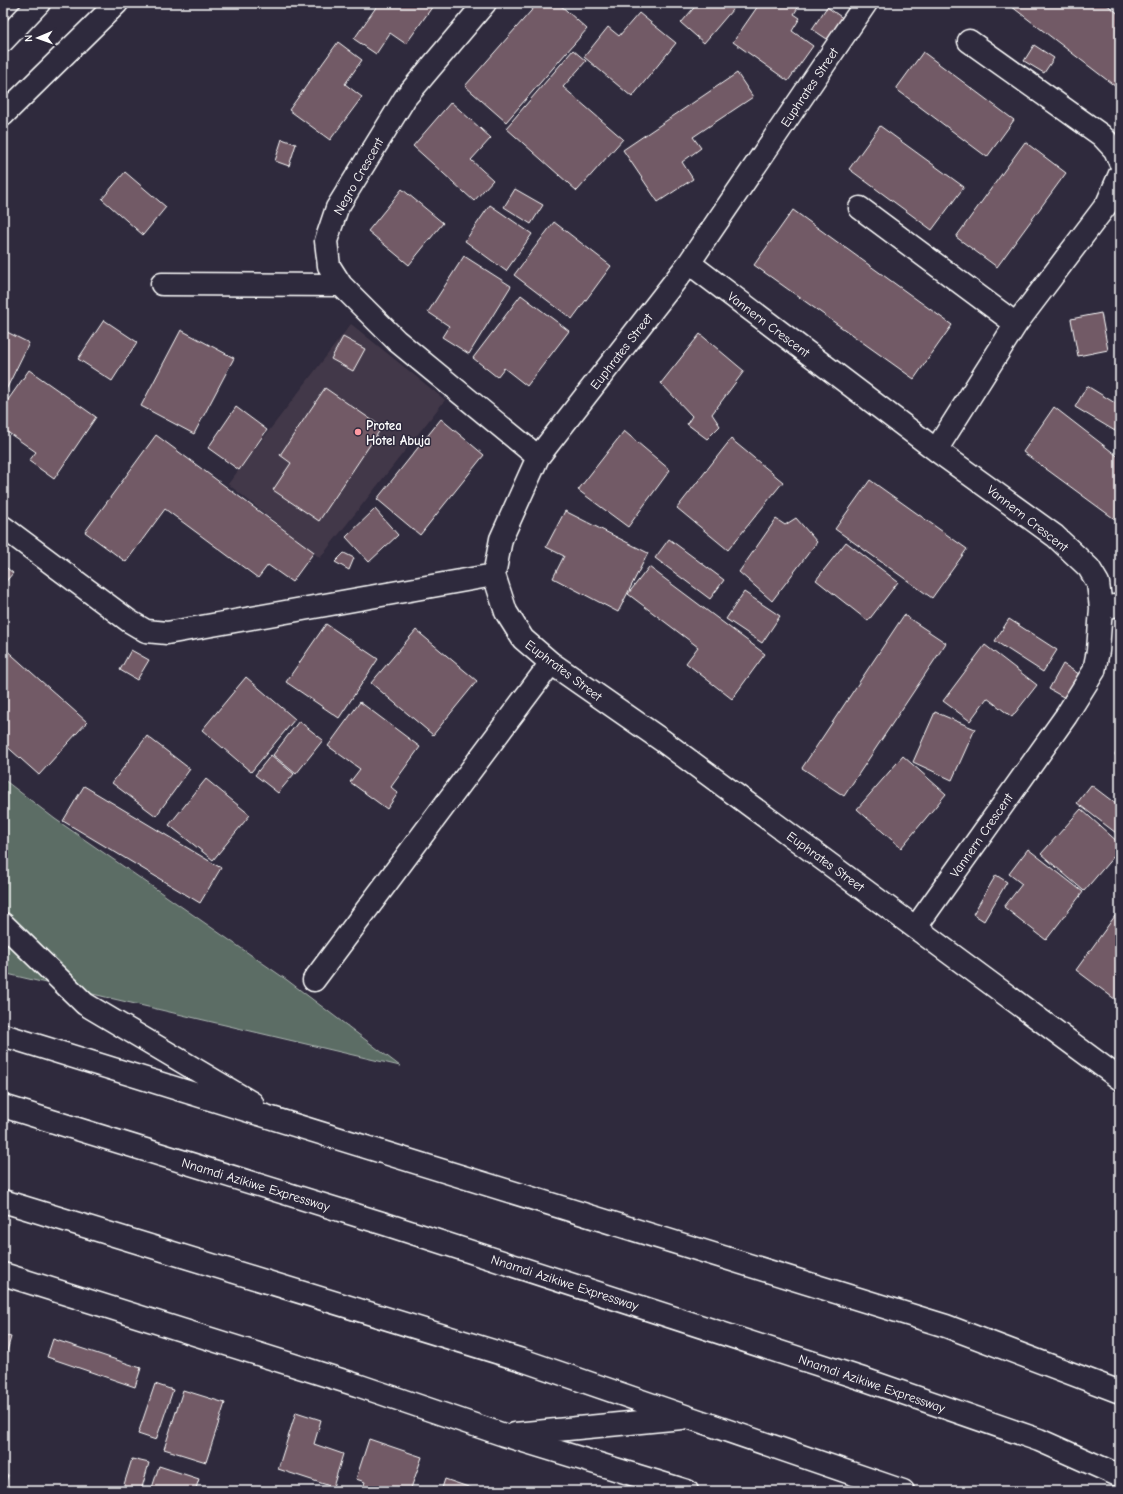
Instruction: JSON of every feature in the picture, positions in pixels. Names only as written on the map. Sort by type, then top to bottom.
[{"type":"main road","points":[[3,42],[39,3]]},
{"type":"main road","points":[[3,115],[118,3]]},
{"type":"main road","name":"Negro Crescent","points":[[485,3],[404,98],[337,208],[326,241],[328,266],[341,285],[397,341],[538,457]]},
{"type":"main road","name":"Euphrates Street","points":[[866,3],[689,264],[538,457],[501,538],[494,575],[506,612],[523,639],[551,663],[663,741],[1120,1079]]},
{"type":"main road","points":[[969,41],[1101,135],[1115,150],[1120,162]]},
{"type":"main road","points":[[936,450],[1016,324],[1114,208],[1120,174]]},
{"type":"main road","points":[[860,208],[1016,324]]},
{"type":"main road","name":"Vannern Crescent","points":[[689,264],[936,450],[1055,536],[1089,568],[1111,606],[1094,671],[1066,716],[916,927]]},
{"type":"main road","points":[[162,284],[341,285]]},
{"type":"main road","points":[[3,527],[129,621],[146,631],[167,633],[494,575]]},
{"type":"main road","points":[[314,980],[551,663]]},
{"type":"main road","points":[[3,924],[85,1004],[282,1121]]},
{"type":"main road","points":[[3,1035],[946,1326],[1120,1392]]},
{"type":"main road","name":"Nnamdi Azikiwe Expressway","points":[[3,1106],[385,1224],[866,1380],[1039,1440],[1120,1476]]},
{"type":"main road","points":[[3,1201],[514,1358],[903,1491]]},
{"type":"main road","points":[[3,1274],[357,1385],[504,1435],[686,1491]]},
{"type":"main road","points":[[504,1435],[690,1417]]},
{"type":"shaded area","points":[[351,324],[445,400],[320,558],[228,484]]},
{"type":"green space","points":[[3,779],[55,819],[287,980],[400,1066],[3,973]]},
{"type":"building","points":[[379,3],[435,3],[406,44],[390,33],[376,54],[354,39]]},
{"type":"building","points":[[538,3],[558,3],[587,29],[506,122],[465,86]]},
{"type":"building","points":[[698,3],[738,3],[704,43],[681,23]]},
{"type":"building","points":[[760,3],[801,3],[794,14],[800,18],[792,31],[813,46],[788,81],[733,42]]},
{"type":"building","points":[[1007,3],[1105,3],[1120,15],[1120,90]]},
{"type":"building","points":[[827,7],[844,19],[830,41],[812,29]]},
{"type":"building","points":[[639,13],[676,43],[632,97],[584,57],[608,27],[619,36]]},
{"type":"building","points":[[338,42],[362,60],[345,84],[362,97],[330,140],[289,110]]},
{"type":"building","points":[[1034,45],[1054,58],[1044,73],[1024,61]]},
{"type":"building","points":[[573,50],[586,61],[563,87],[623,139],[577,191],[506,128]]},
{"type":"building","points":[[923,52],[1014,120],[987,157],[896,89]]},
{"type":"building","points":[[737,73],[753,97],[693,137],[701,148],[682,162],[693,179],[658,202],[623,150]]},
{"type":"building","points":[[451,102],[491,138],[471,160],[493,180],[474,201],[413,146]]},
{"type":"building","points":[[880,126],[964,187],[932,230],[849,169]]},
{"type":"building","points":[[282,139],[296,144],[289,166],[275,161]]},
{"type":"building","points":[[1025,142],[1066,173],[997,267],[956,237]]},
{"type":"building","points":[[125,172],[166,207],[143,235],[102,199]]},
{"type":"building","points":[[402,189],[443,223],[409,265],[368,231]]},
{"type":"building","points":[[515,189],[543,205],[531,224],[504,207]]},
{"type":"building","points":[[490,205],[532,234],[506,271],[465,241]]},
{"type":"building","points":[[793,210],[952,325],[914,379],[754,265]]},
{"type":"building","points":[[554,222],[611,266],[572,319],[514,275]]},
{"type":"building","points":[[464,256],[511,286],[469,354],[442,337],[449,326],[428,312]]},
{"type":"building","points":[[521,295],[569,331],[527,386],[504,368],[497,377],[473,358]]},
{"type":"building","points":[[1101,313],[1108,350],[1078,356],[1071,319]]},
{"type":"building","points":[[104,320],[137,342],[112,381],[78,359]]},
{"type":"building","points":[[3,330],[29,343],[3,396]]},
{"type":"building","points":[[181,330],[234,358],[194,434],[141,406]]},
{"type":"building","points":[[700,334],[744,371],[712,414],[720,426],[707,439],[687,424],[692,416],[661,383]]},
{"type":"building","points":[[343,337],[365,349],[353,371],[331,359]]},
{"type":"building","points":[[29,370],[96,417],[54,479],[29,461],[36,452],[3,429],[3,407]]},
{"type":"building","points":[[1087,386],[1120,406],[1120,422],[1115,431],[1075,407]]},
{"type":"building","points":[[325,388],[382,427],[319,521],[273,490],[291,463],[280,455]]},
{"type":"building","points":[[236,407],[267,430],[239,470],[208,448]]},
{"type":"building","points":[[1054,407],[1120,458],[1120,523],[1023,452]]},
{"type":"building","points":[[441,419],[484,455],[420,535],[377,499]]},
{"type":"building","points":[[624,431],[670,470],[628,527],[578,490]]},
{"type":"building","points":[[156,435],[314,552],[292,582],[268,565],[258,578],[165,509],[126,562],[85,532]]},
{"type":"building","points":[[731,439],[783,482],[728,550],[677,508]]},
{"type":"building","points":[[870,480],[967,549],[932,598],[835,529]]},
{"type":"building","points":[[375,509],[398,535],[369,562],[346,537]]},
{"type":"building","points":[[565,511],[648,553],[618,612],[553,578],[564,556],[546,547]]},
{"type":"building","points":[[796,518],[817,542],[772,601],[739,572],[776,519],[785,525]]},
{"type":"building","points":[[669,539],[724,580],[710,599],[655,558]]},
{"type":"building","points":[[846,542],[898,582],[868,621],[816,580]]},
{"type":"building","points":[[344,553],[354,558],[349,570],[335,562]]},
{"type":"building","points":[[3,565],[13,573],[3,585]]},
{"type":"building","points":[[649,567],[765,654],[732,699],[686,663],[698,647],[628,594]]},
{"type":"building","points":[[744,592],[780,616],[762,643],[726,619]]},
{"type":"building","points":[[904,615],[946,643],[844,796],[802,768]]},
{"type":"building","points":[[1009,619],[1057,650],[1043,672],[995,641]]},
{"type":"building","points":[[326,624],[378,659],[339,718],[286,682]]},
{"type":"building","points":[[416,630],[477,681],[433,735],[371,683]]},
{"type":"building","points":[[985,645],[1037,685],[1012,717],[987,698],[970,721],[943,701]]},
{"type":"building","points":[[3,647],[87,722],[39,775],[3,743]]},
{"type":"building","points":[[131,650],[149,660],[137,680],[120,670]]},
{"type":"building","points":[[1063,664],[1079,674],[1065,698],[1049,689]]},
{"type":"building","points":[[246,677],[295,719],[251,772],[202,730]]},
{"type":"building","points":[[360,702],[420,747],[391,787],[398,793],[387,809],[350,782],[360,769],[328,746]]},
{"type":"building","points":[[935,712],[975,729],[952,780],[913,762]]},
{"type":"building","points":[[299,721],[323,740],[296,774],[273,755]]},
{"type":"building","points":[[147,736],[190,769],[156,816],[112,783]]},
{"type":"building","points":[[1120,745],[1120,757],[1115,755]]},
{"type":"building","points":[[271,755],[294,774],[278,793],[255,775]]},
{"type":"building","points":[[903,756],[946,794],[901,848],[857,809]]},
{"type":"building","points":[[206,779],[250,815],[213,860],[169,825]]},
{"type":"building","points":[[1091,785],[1120,807],[1120,836],[1077,803]]},
{"type":"building","points":[[84,786],[221,868],[200,903],[63,821]]},
{"type":"building","points":[[1081,809],[1120,844],[1120,849],[1084,891],[1041,854]]},
{"type":"building","points":[[1028,849],[1083,892],[1046,940],[1004,907],[1022,884],[1009,874]]},
{"type":"building","points":[[996,875],[1007,882],[984,921],[973,914]]},
{"type":"building","points":[[1120,909],[1120,1003],[1076,970]]},
{"type":"building","points":[[3,1335],[11,1337],[3,1365]]},
{"type":"building","points":[[53,1339],[141,1368],[135,1387],[47,1357]]},
{"type":"building","points":[[155,1384],[173,1390],[156,1440],[138,1434]]},
{"type":"building","points":[[183,1390],[225,1403],[206,1462],[164,1449]]},
{"type":"building","points":[[296,1412],[321,1420],[314,1444],[343,1454],[333,1487],[278,1469]]},
{"type":"building","points":[[369,1439],[422,1457],[410,1491],[362,1491],[365,1482],[356,1479]]},
{"type":"building","points":[[132,1459],[149,1463],[141,1491],[122,1491]]},
{"type":"building","points":[[159,1466],[199,1479],[195,1491],[151,1491]]},
{"type":"building","points":[[3,1474],[8,1475],[3,1491]]},
{"type":"building","points":[[445,1479],[480,1491],[441,1491]]},
{"type":"place","name":"Protea Hotel Abuja","points":[[358,432]]}]
